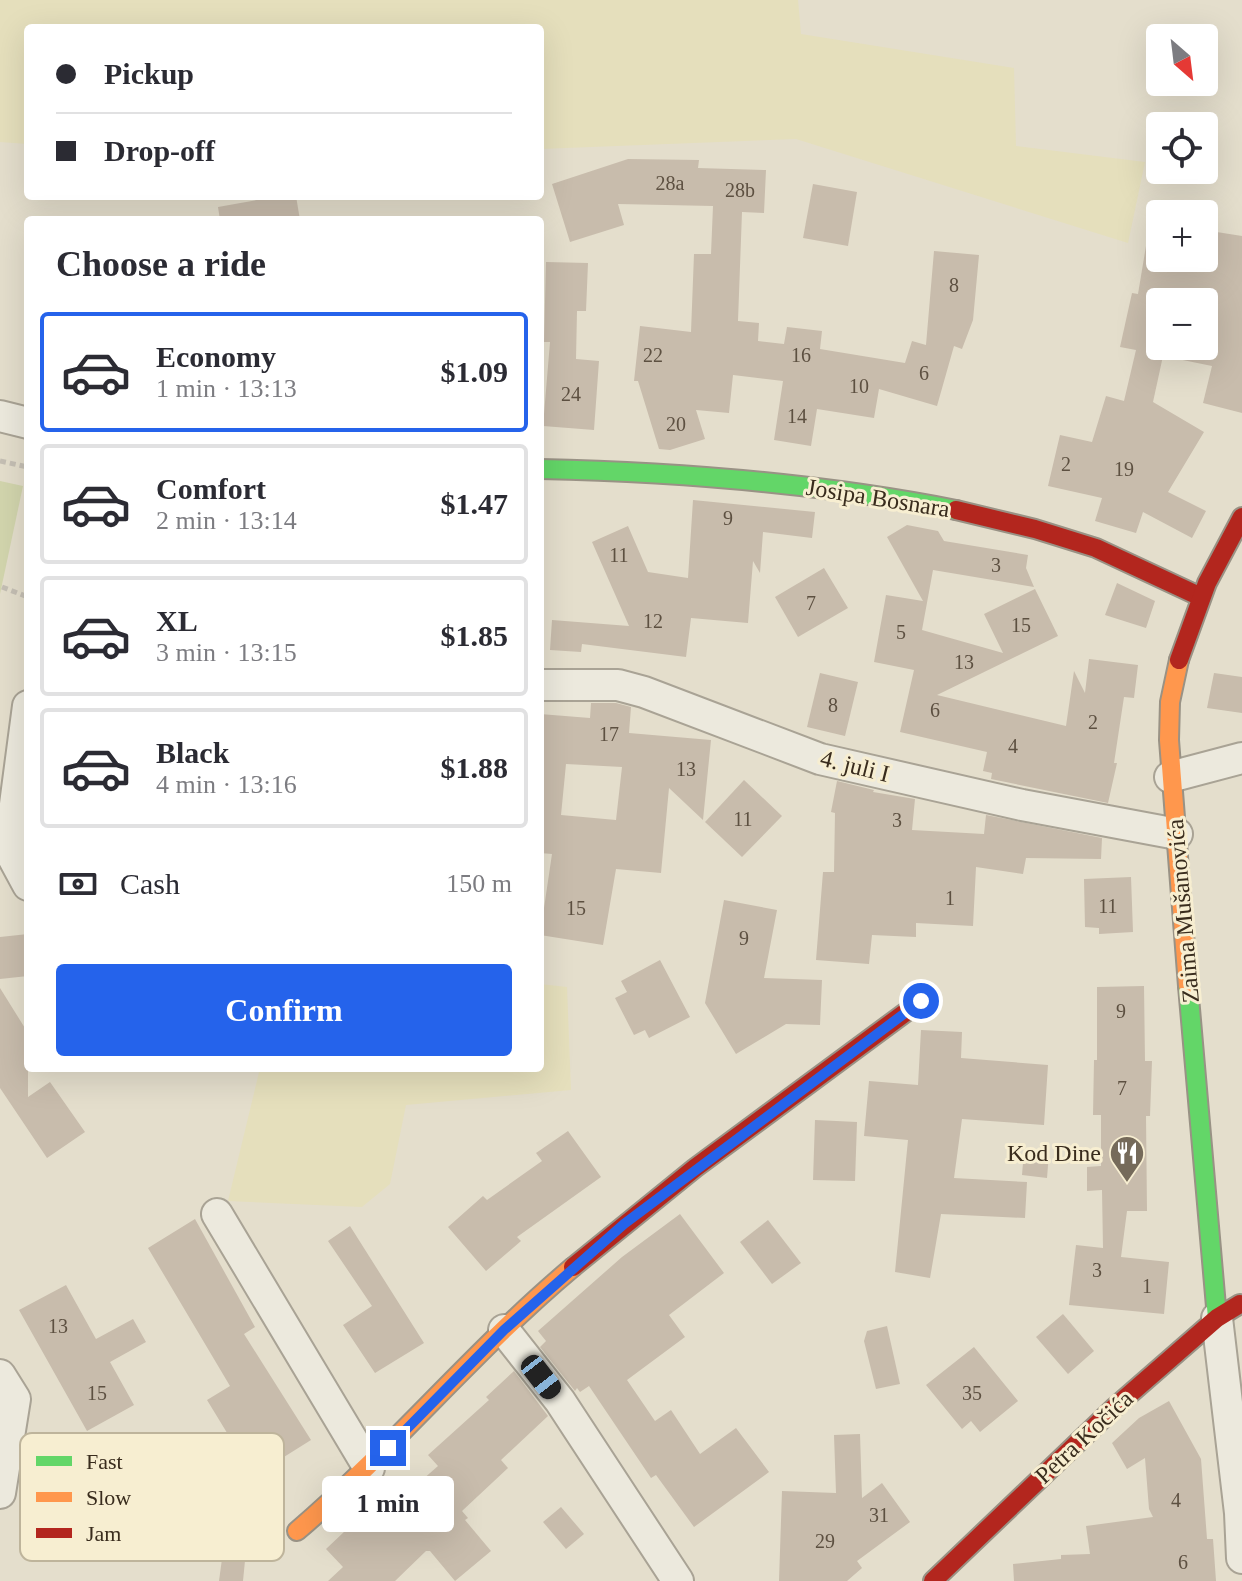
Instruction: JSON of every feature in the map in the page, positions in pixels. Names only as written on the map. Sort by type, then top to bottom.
[{"type":"street","points":[[0,416],[24,422]]},
{"type":"street","name":"Josipa Bosnara","points":[[544,469],[729,477],[936,504],[1026,526],[1096,548],[1201,597]]},
{"type":"street","name":"Zaima Mušanovića","points":[[1230,1310],[1170,777],[1170,703],[1178,666],[1201,597],[1229,560],[1242,517]]},
{"type":"street","name":"4. juli I","points":[[544,685],[618,685],[820,759],[1022,805],[1177,834]]},
{"type":"street","points":[[24,736],[9,850],[24,878]]},
{"type":"street","points":[[1170,777],[1242,758]]},
{"type":"street","points":[[297,1531],[369,1468],[504,1330],[624,1224],[921,1001]]},
{"type":"street","points":[[217,1214],[369,1468]]},
{"type":"street","points":[[1230,1310],[1242,1558]]},
{"type":"street","name":"Petra Kočića","points":[[933,1581],[1115,1407],[1230,1310]]},
{"type":"street","points":[[504,1330],[560,1401],[678,1581]]},
{"type":"street","points":[[0,1493],[8,1387]]},
{"type":"path","points":[[0,461],[24,466]]},
{"type":"path","points":[[2,587],[24,595]]},
{"type":"shaded area","points":[[0,0],[798,0],[801,34],[1014,68],[1016,146],[1145,162],[1128,243],[796,139],[544,149],[544,24],[24,24],[24,144],[0,142]]},
{"type":"shaded area","points":[[544,984],[567,987],[571,1090],[406,1105],[390,1184],[362,1207],[228,1201],[259,1072],[544,1072]]},
{"type":"green space","points":[[0,481],[23,486],[0,594]]},
{"type":"building","points":[[628,159],[699,160],[698,168],[766,170],[764,213],[742,212],[738,321],[759,323],[758,341],[784,344],[787,327],[822,331],[820,349],[905,363],[912,341],[926,345],[934,251],[979,255],[973,320],[962,349],[954,346],[937,406],[879,389],[874,418],[817,409],[811,446],[774,440],[783,381],[733,375],[729,413],[696,410],[705,439],[670,450],[659,449],[638,381],[634,381],[640,326],[691,332],[694,254],[711,254],[713,206],[618,204],[624,225],[570,242],[552,184]]},
{"type":"building","points":[[813,184],[857,192],[848,246],[803,238]]},
{"type":"building","points":[[257,200],[297,200],[299,216],[219,216],[218,207]]},
{"type":"building","points":[[1218,232],[1242,236],[1242,413],[1203,403],[1212,366],[1183,360],[1218,360],[1218,288],[1146,288],[1146,360],[1162,360],[1153,402],[1204,432],[1168,492],[1206,511],[1192,538],[1143,512],[1136,533],[1095,521],[1102,498],[1048,486],[1060,435],[1092,442],[1106,396],[1124,401],[1136,350],[1120,347],[1132,293],[1138,294],[1146,246],[1146,272],[1218,272]]},
{"type":"building","points":[[546,262],[588,263],[586,311],[577,311],[576,359],[599,361],[594,430],[544,426],[550,342],[544,342]]},
{"type":"building","points":[[693,500],[815,512],[812,538],[763,532],[760,573],[753,561],[748,623],[691,618],[686,657],[582,644],[581,652],[550,650],[552,620],[629,626],[592,542],[628,526],[648,572],[688,578]]},
{"type":"building","points":[[907,525],[938,531],[944,541],[1028,555],[1026,568],[1034,587],[933,570],[922,630],[1003,653],[984,614],[1035,589],[1058,636],[937,695],[1066,726],[1074,671],[1085,693],[1089,659],[1138,665],[1134,698],[1124,697],[1114,763],[1117,763],[1108,803],[991,779],[992,773],[983,771],[987,752],[900,732],[914,670],[874,662],[886,595],[923,601],[887,537]]},
{"type":"building","points":[[824,568],[848,608],[798,637],[775,597]]},
{"type":"building","points":[[1117,583],[1155,601],[1146,628],[1105,615]]},
{"type":"building","points":[[820,673],[858,682],[845,736],[807,727]]},
{"type":"building","points":[[1214,673],[1242,677],[1242,713],[1207,708]]},
{"type":"building","points":[[591,703],[616,703],[631,707],[629,733],[711,740],[703,820],[669,788],[661,873],[616,869],[603,945],[544,936],[544,908],[552,854],[544,853],[544,714],[590,718]],"holes":[[[566,764],[622,767],[616,820],[561,815]]]},
{"type":"building","points":[[744,780],[782,816],[742,857],[705,822]]},
{"type":"building","points":[[837,781],[873,792],[915,799],[912,830],[984,834],[986,815],[1102,838],[1101,859],[1026,858],[1023,874],[976,867],[973,926],[916,923],[916,937],[872,935],[869,964],[816,960],[823,872],[834,872],[835,813],[831,812]]},
{"type":"building","points":[[1131,877],[1133,932],[1099,934],[1099,928],[1085,927],[1084,879]]},
{"type":"building","points":[[724,900],[777,910],[764,978],[822,980],[820,1025],[786,1024],[736,1054],[705,1003]]},
{"type":"building","points":[[24,934],[24,976],[0,979],[0,937]]},
{"type":"building","points":[[660,960],[690,1017],[649,1038],[645,1030],[634,1035],[615,998],[627,992],[621,981]]},
{"type":"building","points":[[1144,986],[1145,1061],[1152,1061],[1150,1116],[1146,1116],[1147,1211],[1127,1211],[1121,1257],[1169,1262],[1164,1314],[1069,1305],[1076,1245],[1103,1248],[1102,1190],[1087,1191],[1087,1167],[1101,1166],[1101,1115],[1093,1115],[1097,987]]},
{"type":"building","points":[[0,988],[24,1027],[24,1072],[28,1072],[28,1097],[50,1082],[85,1132],[47,1158],[0,1088]]},
{"type":"building","points":[[921,1030],[962,1032],[961,1058],[1048,1065],[1044,1125],[962,1119],[954,1178],[1027,1182],[1025,1218],[941,1214],[930,1278],[895,1272],[908,1140],[864,1136],[869,1081],[918,1085]]},
{"type":"building","points":[[815,1120],[857,1122],[855,1181],[813,1180]]},
{"type":"building","points":[[568,1131],[601,1177],[517,1237],[521,1241],[486,1271],[448,1227],[483,1196],[487,1200],[542,1161],[536,1153]]},
{"type":"building","points":[[1024,1150],[1049,1153],[1047,1178],[1022,1175]]},
{"type":"building","points":[[680,1214],[724,1273],[669,1315],[685,1337],[627,1380],[655,1421],[671,1410],[700,1454],[736,1428],[769,1472],[694,1527],[656,1475],[651,1478],[589,1386],[580,1392],[577,1388],[575,1391],[540,1347],[546,1341],[538,1331],[622,1257]]},
{"type":"building","points":[[195,1219],[255,1327],[244,1334],[311,1440],[284,1457],[284,1433],[227,1433],[207,1400],[230,1386],[148,1248]]},
{"type":"building","points":[[768,1220],[801,1263],[772,1284],[740,1242]]},
{"type":"building","points":[[350,1226],[424,1343],[375,1373],[343,1325],[372,1306],[328,1241]]},
{"type":"building","points":[[66,1285],[96,1339],[133,1319],[146,1342],[110,1362],[134,1405],[87,1431],[19,1310]]},
{"type":"building","points":[[1063,1314],[1094,1351],[1068,1374],[1036,1337]]},
{"type":"building","points":[[887,1326],[900,1384],[876,1389],[864,1341],[867,1331]]},
{"type":"building","points":[[974,1347],[1018,1401],[980,1432],[971,1421],[962,1429],[926,1385]]},
{"type":"building","points":[[514,1371],[548,1416],[501,1460],[508,1468],[462,1511],[468,1518],[465,1520],[491,1551],[455,1581],[430,1551],[426,1551],[395,1581],[328,1581],[343,1567],[326,1549],[363,1514],[372,1524],[438,1466],[428,1455],[489,1400],[486,1397]]},
{"type":"building","points":[[1169,1401],[1201,1459],[1207,1539],[1213,1539],[1216,1581],[1014,1581],[1013,1564],[1061,1559],[1061,1555],[1090,1554],[1086,1526],[1153,1517],[1149,1509],[1145,1458],[1127,1469],[1112,1443],[1139,1418]]},
{"type":"building","points":[[860,1434],[862,1498],[882,1483],[910,1522],[857,1561],[862,1568],[847,1581],[779,1581],[782,1491],[836,1493],[834,1435]]},
{"type":"building","points":[[561,1507],[584,1534],[566,1549],[543,1522]]},
{"type":"building","points":[[222,1561],[245,1561],[243,1581],[219,1581]]},
{"type":"traffic: fast","points":[[544,469],[749,480],[956,510]]},
{"type":"traffic: fast","points":[[1188,986],[1217,1318]]},
{"type":"traffic: slow","points":[[1179,660],[1170,702],[1169,740],[1188,986]]},
{"type":"traffic: slow","points":[[297,1531],[502,1331],[573,1267]]},
{"type":"traffic: jam","points":[[956,510],[1096,548],[1201,597]]},
{"type":"traffic: jam","points":[[1179,660],[1207,583],[1242,517]]},
{"type":"traffic: jam","points":[[573,1267],[695,1168],[921,1001]]},
{"type":"traffic: jam","points":[[933,1581],[1115,1407],[1217,1318],[1240,1304]]},
{"type":"place","name":"Kod Dine","points":[[1127,1184]]},
{"type":"route","points":[[388,1448],[504,1330],[624,1224],[921,1001]]}]
